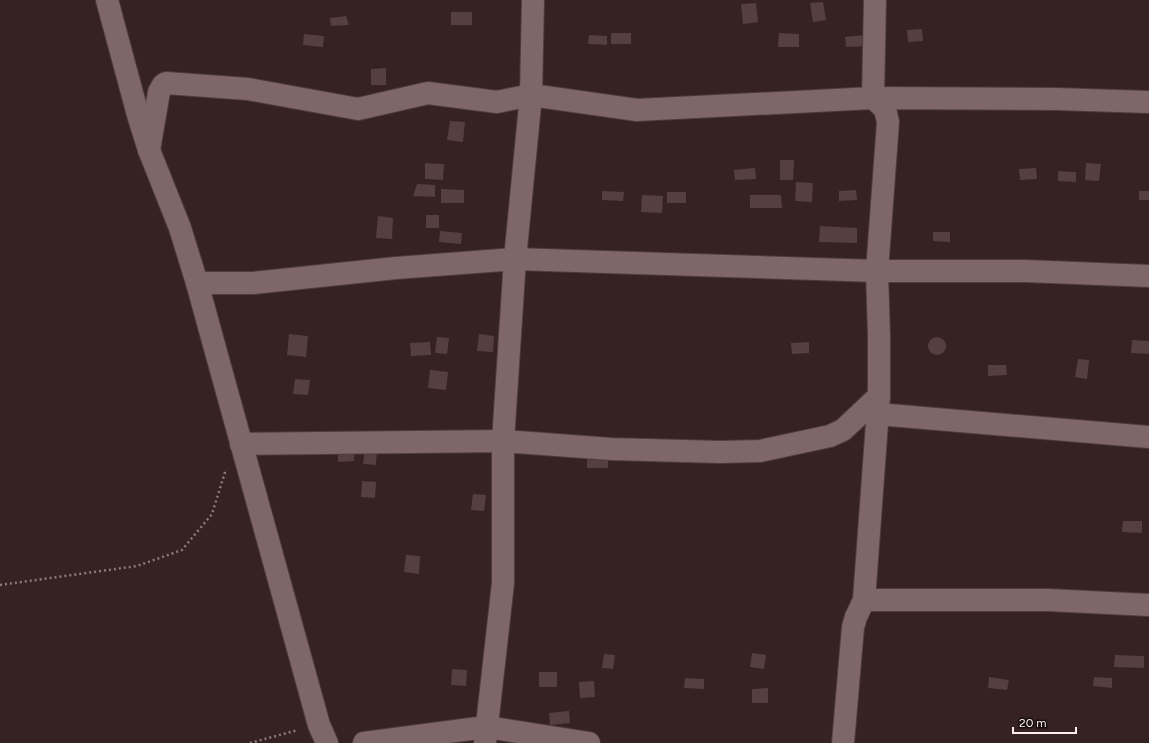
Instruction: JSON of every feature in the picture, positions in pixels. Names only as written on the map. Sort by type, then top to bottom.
[{"type":"street","points":[[107,0],[138,116],[149,150],[180,228],[197,283],[323,734]]},
{"type":"street","points":[[485,735],[503,583],[503,441],[515,259],[531,95],[533,0]]},
{"type":"street","points":[[844,743],[853,627],[864,600],[878,405],[879,336],[877,271],[888,122],[885,109],[873,98],[875,0]]},
{"type":"street","points":[[149,150],[160,92],[163,85],[166,84],[248,89],[358,109],[428,93],[497,102],[531,95],[637,110],[873,98],[1056,99],[1149,102]]},
{"type":"street","points":[[197,283],[253,283],[396,268],[515,259],[877,271],[1025,271],[1149,276]]},
{"type":"street","points":[[241,444],[503,441],[611,449],[720,452],[760,451],[830,436],[843,430],[878,405],[1149,437]]},
{"type":"street","points":[[864,600],[1048,600],[1149,605]]},
{"type":"street","points":[[364,743],[485,735],[589,743]]},
{"type":"path","points":[[0,584],[137,566],[182,550],[212,514],[226,468]]},
{"type":"path","points":[[250,743],[323,734]]},
{"type":"building","points":[[823,2],[826,20],[813,22],[810,3]]},
{"type":"building","points":[[756,3],[758,22],[743,24],[741,4]]},
{"type":"building","points":[[451,12],[472,12],[472,25],[451,25]]},
{"type":"building","points":[[346,16],[349,25],[331,26],[330,18]]},
{"type":"building","points":[[922,29],[923,41],[908,42],[907,30]]},
{"type":"building","points":[[611,33],[631,33],[631,44],[611,44]]},
{"type":"building","points":[[779,33],[799,34],[799,47],[778,47]]},
{"type":"building","points":[[304,34],[324,36],[323,47],[303,45]]},
{"type":"building","points":[[589,35],[607,36],[607,45],[588,44]]},
{"type":"building","points":[[865,35],[866,46],[846,47],[845,37]]},
{"type":"building","points":[[386,68],[386,85],[371,85],[371,69]]},
{"type":"building","points":[[450,121],[465,122],[463,142],[447,140]]},
{"type":"building","points":[[780,160],[794,160],[793,180],[780,180]]},
{"type":"building","points":[[425,163],[444,164],[443,180],[425,179]]},
{"type":"building","points":[[1086,163],[1101,164],[1099,181],[1085,180]]},
{"type":"building","points":[[755,168],[756,179],[735,180],[734,170]]},
{"type":"building","points":[[1036,168],[1037,179],[1020,180],[1019,169]]},
{"type":"building","points":[[1058,171],[1076,172],[1076,182],[1058,181]]},
{"type":"building","points":[[796,182],[813,183],[812,202],[795,201]]},
{"type":"building","points":[[417,184],[435,185],[435,197],[413,196]]},
{"type":"building","points":[[441,189],[464,190],[464,203],[441,203]]},
{"type":"building","points":[[856,190],[857,200],[839,201],[839,191]]},
{"type":"building","points":[[602,191],[624,192],[623,201],[602,200]]},
{"type":"building","points":[[1139,191],[1149,191],[1149,200],[1139,200]]},
{"type":"building","points":[[667,192],[686,192],[686,203],[667,203]]},
{"type":"building","points":[[642,195],[663,196],[662,213],[641,212]]},
{"type":"building","points":[[750,195],[781,195],[782,208],[750,208]]},
{"type":"building","points":[[426,215],[439,215],[439,228],[426,228]]},
{"type":"building","points":[[378,216],[393,218],[392,239],[376,238]]},
{"type":"building","points":[[820,226],[857,228],[857,243],[819,242]]},
{"type":"building","points":[[440,231],[462,233],[461,244],[439,242]]},
{"type":"building","points":[[933,232],[950,232],[950,242],[933,241]]},
{"type":"building","points":[[289,334],[308,336],[306,357],[287,355]]},
{"type":"building","points":[[479,334],[494,336],[493,352],[477,351]]},
{"type":"building","points":[[437,337],[449,338],[447,354],[435,353]]},
{"type":"building","points":[[937,337],[943,340],[946,346],[943,352],[937,355],[931,352],[928,346],[931,340]]},
{"type":"building","points":[[1132,340],[1149,341],[1149,354],[1131,353]]},
{"type":"building","points":[[430,342],[431,355],[411,356],[410,343]]},
{"type":"building","points":[[809,342],[809,353],[792,354],[791,343]]},
{"type":"building","points":[[1078,359],[1089,360],[1087,379],[1075,377]]},
{"type":"building","points":[[988,365],[1006,365],[1007,375],[988,376]]},
{"type":"building","points":[[430,370],[448,372],[446,390],[428,388]]},
{"type":"building","points":[[295,379],[310,380],[308,395],[293,394]]},
{"type":"building","points":[[338,448],[354,448],[354,461],[338,462]]},
{"type":"building","points":[[365,449],[377,450],[376,465],[363,464]]},
{"type":"building","points":[[587,458],[608,458],[608,468],[587,468]]},
{"type":"building","points":[[362,481],[376,482],[375,498],[361,497]]},
{"type":"building","points":[[473,494],[486,495],[484,511],[471,510]]},
{"type":"building","points":[[1123,521],[1142,521],[1142,533],[1122,532]]},
{"type":"building","points":[[406,555],[420,556],[419,574],[404,572]]},
{"type":"building","points":[[752,653],[766,655],[764,669],[750,667]]},
{"type":"building","points":[[604,654],[615,655],[613,669],[602,668]]},
{"type":"building","points":[[1115,655],[1144,656],[1144,668],[1114,667]]},
{"type":"building","points":[[452,669],[467,670],[466,686],[451,685]]},
{"type":"building","points":[[539,672],[557,672],[557,687],[539,687]]},
{"type":"building","points":[[989,677],[1009,680],[1007,690],[988,688]]},
{"type":"building","points":[[1094,677],[1112,678],[1112,688],[1093,686]]},
{"type":"building","points":[[685,678],[704,679],[704,689],[684,688]]},
{"type":"building","points":[[594,681],[595,697],[580,698],[579,682]]},
{"type":"building","points":[[768,688],[768,703],[752,703],[752,689]]},
{"type":"building","points":[[569,711],[570,723],[550,725],[549,713]]}]
